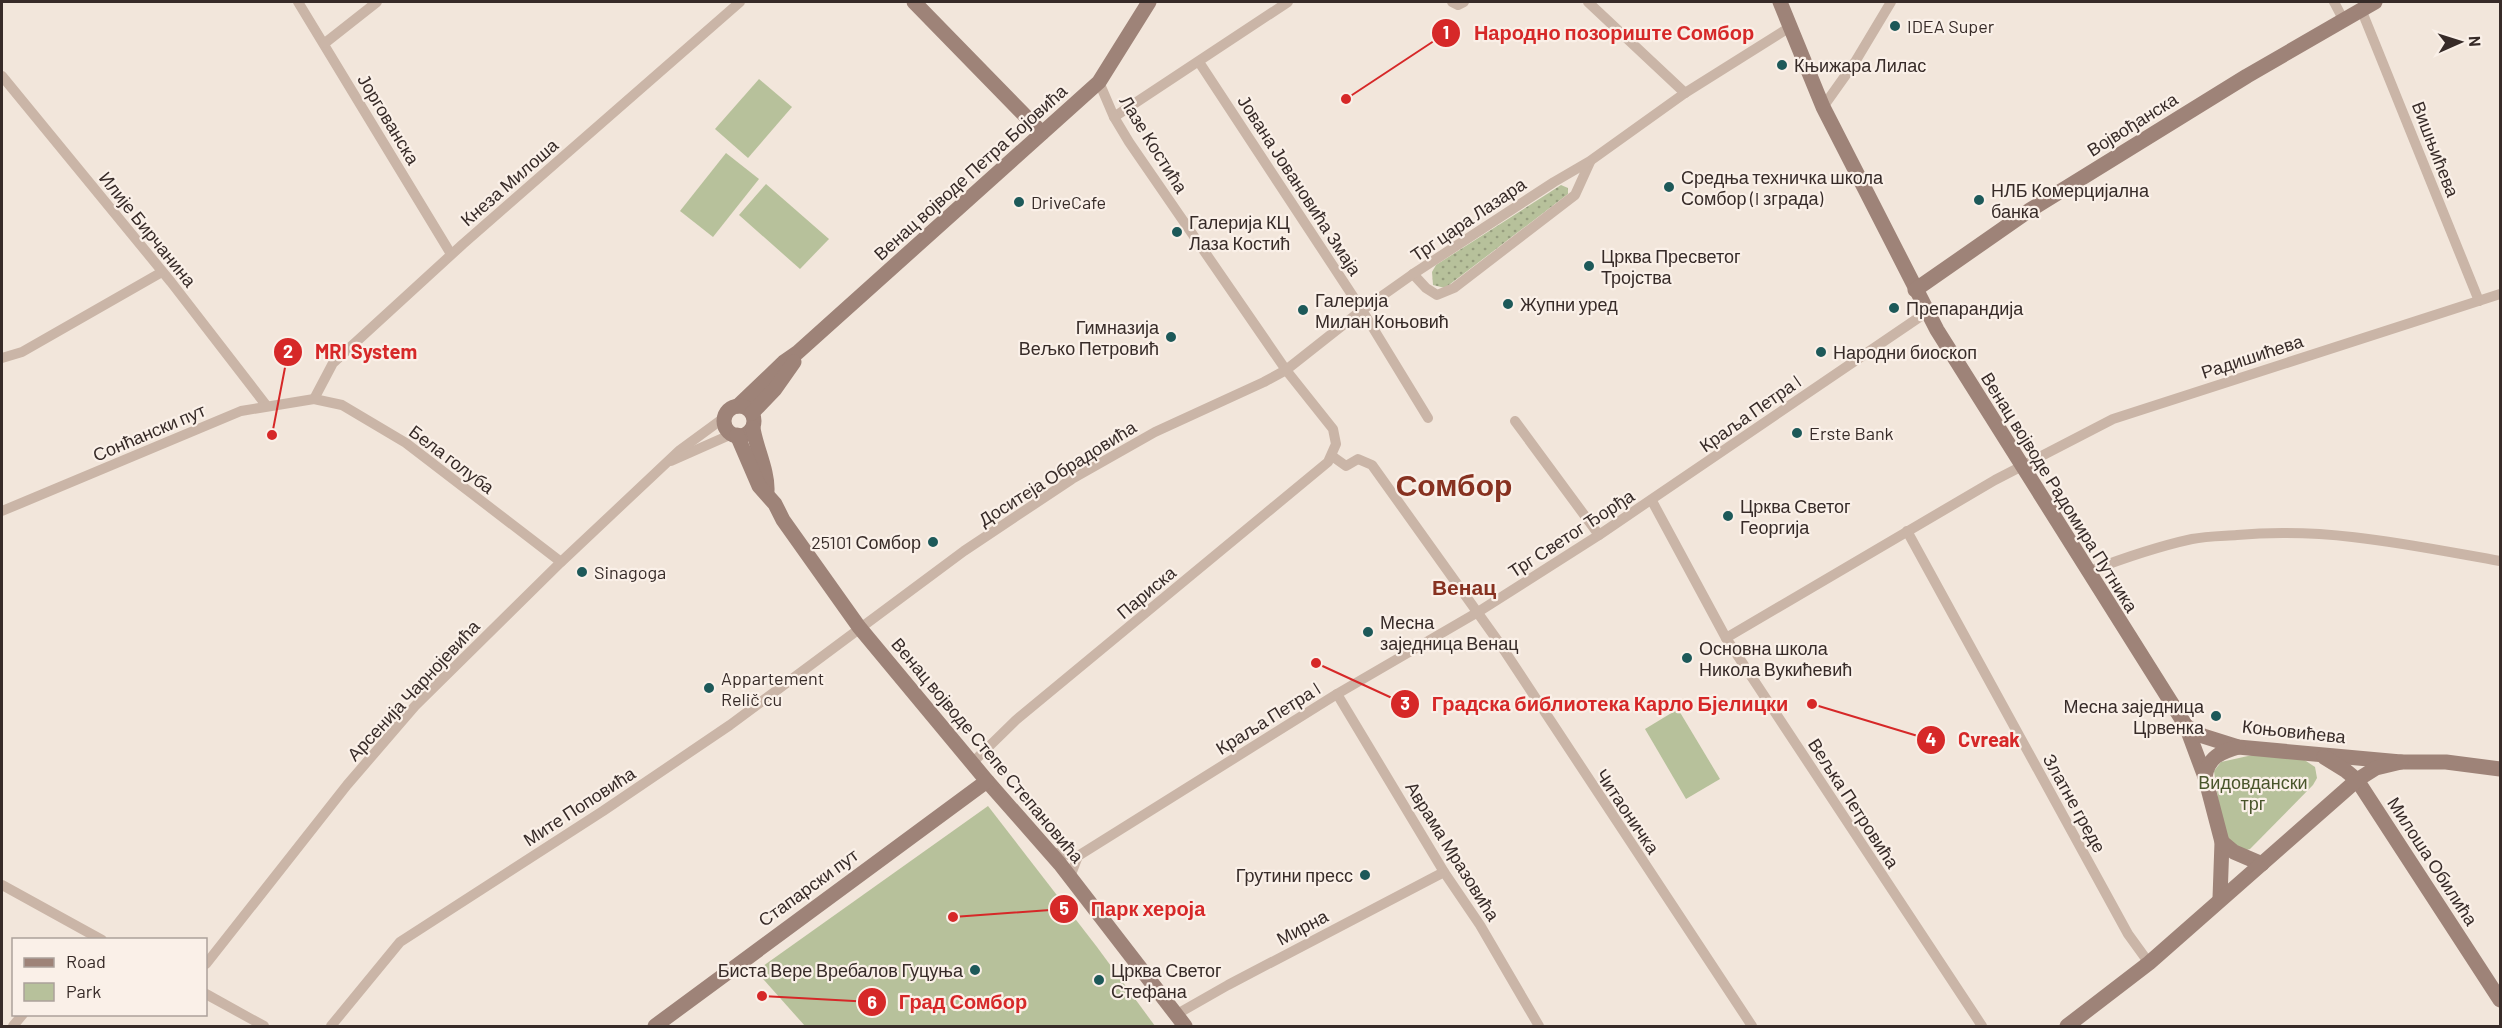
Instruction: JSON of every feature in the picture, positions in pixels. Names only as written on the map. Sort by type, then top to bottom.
[{"type":"main road","points":[[914,2],[1042,134]]},
{"type":"main road","name":"Венац војводе Петра Бојовића","points":[[797,353],[1100,82],[1149,2]]},
{"type":"main road","name":"Венац војводе Радомира Путника","points":[[1780,2],[1823,107],[1927,312],[2087,572],[2186,726],[2205,777],[2222,842],[2220,898]]},
{"type":"main road","name":"Војвођанска","points":[[1915,290],[2030,210],[2343,19],[2375,2]]},
{"type":"main road","points":[[797,353],[791,369],[752,420],[746,434],[735,435],[726,427],[725,417],[730,410],[738,406],[784,362],[797,353]]},
{"type":"main road","points":[[738,406],[746,407],[752,420]]},
{"type":"main road","name":"Венац војводе Степе Степановића","points":[[752,420],[758,454],[768,483],[767,494]]},
{"type":"main road","name":"Венац војводе Степе Степановића","points":[[735,435],[759,486],[767,494],[859,627],[1070,877],[1181,1020]]},
{"type":"main road","name":"Коњовићева","points":[[2186,726],[2203,736],[2238,747],[2401,762],[2446,762],[2500,769]]},
{"type":"main road","points":[[2205,777],[2206,768],[2215,756],[2238,747]]},
{"type":"main road","points":[[2067,1026],[2149,963],[2331,801],[2337,780],[2335,773],[2321,755]]},
{"type":"main road","name":"Милоша Обилића","points":[[2321,755],[2357,780],[2500,1000]]},
{"type":"main road","name":"Коњовићева","points":[[2331,801],[2376,768],[2401,762]]},
{"type":"main road","name":"Стапарски пут","points":[[655,1026],[987,781]]},
{"type":"main road","points":[[2222,842],[2234,852],[2262,864]]},
{"type":"street","name":"Јоргованска","points":[[298,2],[325,43],[451,254]]},
{"type":"street","points":[[325,43],[377,2]]},
{"type":"street","name":"Кнеза Милоша","points":[[314,399],[333,363],[451,254],[740,2]]},
{"type":"street","points":[[1114,117],[1199,62],[1266,14],[1288,2]]},
{"type":"street","points":[[1452,2],[1458,5],[1464,2]]},
{"type":"street","points":[[1588,2],[1685,93]]},
{"type":"street","points":[[1823,107],[1855,62],[1891,2]]},
{"type":"street","points":[[2334,2],[2343,19]]},
{"type":"street","name":"Вишњићева","points":[[2361,9],[2480,301]]},
{"type":"street","name":"Трг цара Лазара","points":[[1590,161],[1575,195],[1454,288],[1437,295],[1426,288],[1413,274],[1590,161],[1685,93],[1790,27]]},
{"type":"street","name":"Јована Јовановића Змаја","points":[[1199,62],[1362,310],[1428,418]]},
{"type":"street","name":"Илије Бирчанина","points":[[2,76],[162,272],[266,405]]},
{"type":"street","name":"Лазе Костића","points":[[1100,82],[1114,117],[1286,370],[1332,429],[1336,444]]},
{"type":"street","points":[[2,358],[22,352],[162,272]]},
{"type":"street","name":"Доситеја Обрадовића","points":[[859,627],[964,551],[1072,479],[1155,432],[1286,370],[1362,310],[1413,274]]},
{"type":"street","name":"Радишићева","points":[[1726,638],[2021,466],[2113,419],[2500,294]]},
{"type":"street","name":"Краља Петра I","points":[[1652,501],[1927,312]]},
{"type":"street","name":"Сонћански пут","points":[[2,511],[231,415],[266,405],[314,399]]},
{"type":"street","name":"Бела голуба","points":[[314,399],[342,405],[405,443],[561,562]]},
{"type":"street","name":"Арсенија Чарнојевића","points":[[207,963],[347,785],[415,706],[561,562],[697,437],[725,417]]},
{"type":"street","points":[[1515,421],[1599,535]]},
{"type":"street","name":"Арсенија Чарнојевића","points":[[670,461],[735,435]]},
{"type":"street","name":"Париска","points":[[972,763],[1017,720],[1328,462],[1336,444]]},
{"type":"street","points":[[1332,456],[1346,466],[1358,459],[1372,465],[1478,612]]},
{"type":"street","name":"Трг Светог Ђорђа","points":[[1478,612],[1652,501]]},
{"type":"street","name":"Вељка Петровића","points":[[1652,501],[1726,638],[1982,1026]]},
{"type":"street","name":"Златне греде","points":[[1907,531],[2128,934],[2149,963]]},
{"type":"street","points":[[2087,572],[2129,556],[2194,539],[2267,532],[2319,532],[2379,539],[2500,561]]},
{"type":"street","name":"Краља Петра I","points":[[1078,856],[1337,694],[1478,612]]},
{"type":"street","name":"Читаоничка","points":[[1478,612],[1752,1026]]},
{"type":"street","name":"Мите Поповића","points":[[331,1026],[400,942],[603,811],[721,731],[859,627]]},
{"type":"street","name":"Аврама Мразовића","points":[[1337,694],[1419,832],[1480,925],[1539,1026]]},
{"type":"street","points":[[1049,852],[1078,856],[1070,877]]},
{"type":"street","name":"Мирна","points":[[1181,1020],[1228,985],[1444,872]]},
{"type":"street","points":[[2,885],[81,935],[97,938]]},
{"type":"street","points":[[207,995],[264,1026]]},
{"type":"green space","points":[[759,79],[792,107],[748,158],[715,129]]},
{"type":"green space","points":[[726,153],[759,179],[713,237],[680,211]]},
{"type":"green space","points":[[766,184],[829,239],[800,269],[739,215]]},
{"type":"green space","points":[[1561,185],[1568,188],[1568,194],[1445,288],[1433,285],[1432,272],[1436,265]]},
{"type":"green space","points":[[1678,709],[1720,779],[1686,799],[1645,729]]},
{"type":"green space","name":"Видовдански трг","points":[[2257,754],[2303,759],[2315,767],[2317,778],[2313,785],[2250,849],[2243,851],[2230,846],[2222,825],[2214,771],[2221,762]]},
{"type":"green space","points":[[988,806],[1155,1026],[805,1026],[756,971]]},
{"type":"place","name":"IDEA Super","points":[[1895,26]]},
{"type":"place","name":"Књижара Лилас","points":[[1782,65]]},
{"type":"place","name":"Народно позориште Сомбор","points":[[1346,99]]},
{"type":"place","name":"Средња техничка школа Сомбор (I зграда)","points":[[1669,187]]},
{"type":"place","name":"НЛБ Комерцијална банка","points":[[1979,200]]},
{"type":"place","name":"DriveCafe","points":[[1019,202]]},
{"type":"place","name":"Галерија КЦ Лаза Костић","points":[[1177,232]]},
{"type":"place","name":"Црква Пресветог Тројства","points":[[1589,266]]},
{"type":"place","name":"Жупни уред","points":[[1508,304]]},
{"type":"place","name":"Препарандија","points":[[1894,308]]},
{"type":"place","name":"Галерија Милан Коњовић","points":[[1303,310]]},
{"type":"place","name":"Гимназија Вељко Петровић","points":[[1171,337]]},
{"type":"place","name":"Народни биоскоп","points":[[1821,352]]},
{"type":"place","name":"Erste Bank","points":[[1797,433]]},
{"type":"place","name":"MRI System","points":[[272,435]]},
{"type":"place","name":"Црква Светог Георгија","points":[[1728,516]]},
{"type":"place","name":"25101 Сомбор","points":[[933,542]]},
{"type":"place","name":"Sinagoga","points":[[582,572]]},
{"type":"place","name":"Месна заједница Венац","points":[[1368,632]]},
{"type":"place","name":"Основна школа Никола Вукићевић","points":[[1687,658]]},
{"type":"place","name":"Градска библиотека Карло Бјелицки","points":[[1316,663]]},
{"type":"place","name":"Appartement Relič cu","points":[[709,688]]},
{"type":"place","name":"Cvreak","points":[[1812,704]]},
{"type":"place","name":"Месна заједница Црвенка","points":[[2216,716]]},
{"type":"place","name":"Грутини пресс","points":[[1365,875]]},
{"type":"place","name":"Парк хероја","points":[[953,917]]},
{"type":"place","name":"Биста Вере Вребалов Гуцуња","points":[[975,970]]},
{"type":"place","name":"Црква Светог Стефана","points":[[1099,980]]},
{"type":"place","name":"Град Сомбор","points":[[762,996]]},
{"type":"district","name":"Сомбор","points":[[1454,484]]},
{"type":"district","name":"Венац","points":[[1464,586]]}]
